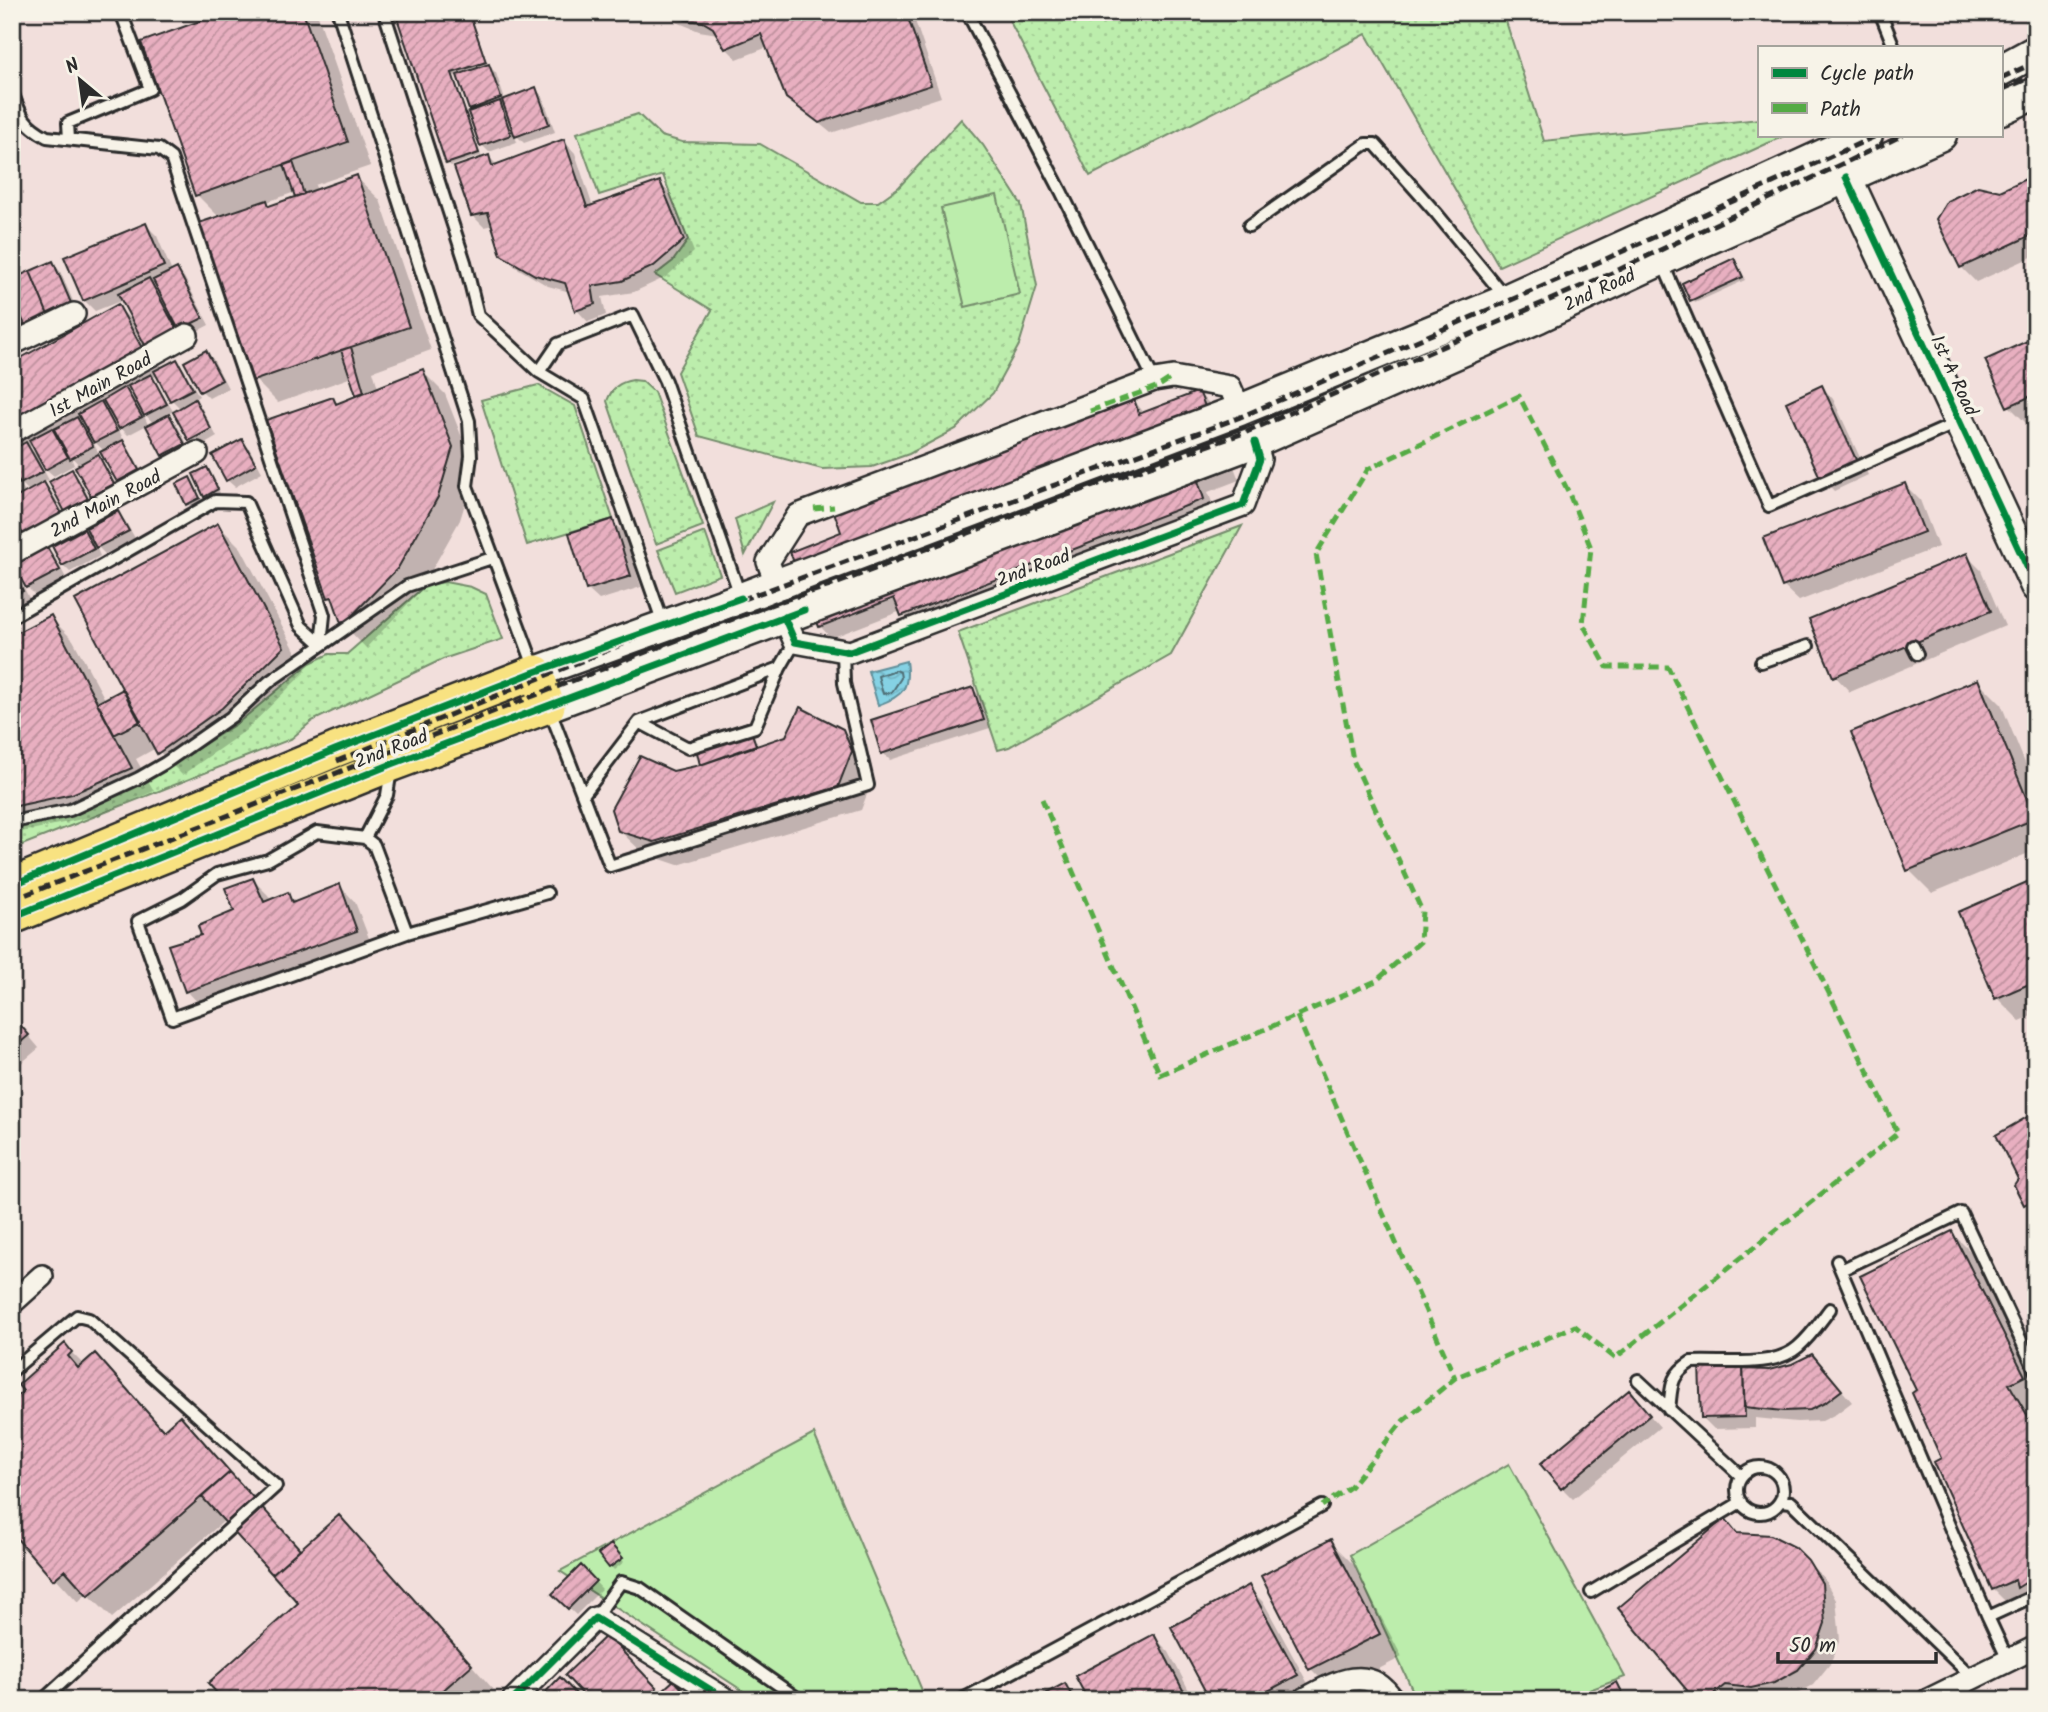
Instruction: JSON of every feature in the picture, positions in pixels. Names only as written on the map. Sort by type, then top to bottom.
[{"type":"main road","points":[[2002,69],[2036,51]]},
{"type":"main road","points":[[2002,109],[2036,93]]},
{"type":"main road","name":"2nd Road","points":[[12,885],[335,750],[536,672],[777,585],[1240,410],[1507,300],[1865,136]]},
{"type":"main road","name":"2nd Road","points":[[12,917],[392,764],[548,706],[789,629],[1255,442],[1939,136]]},
{"type":"main road","name":"1st A Road","points":[[1846,177],[2036,586]]},
{"type":"main road","points":[[536,672],[548,706]]},
{"type":"street","points":[[12,344],[74,314]]},
{"type":"street","name":"1st Main Road","points":[[12,432],[187,335]]},
{"type":"street","points":[[777,585],[768,562],[798,515],[1154,380],[1173,377],[1230,387],[1240,410]]},
{"type":"street","name":"2nd Road","points":[[789,629],[850,652],[1243,505],[1261,459],[1255,442]]},
{"type":"street","name":"2nd Main Road","points":[[12,553],[197,453]]},
{"type":"street","points":[[12,1303],[42,1276]]},
{"type":"street","points":[[513,1700],[595,1618],[727,1700]]},
{"type":"street","points":[[1928,1700],[2036,1647]]},
{"type":"street","points":[[1303,1700],[1351,1678],[1367,1678],[1375,1682],[1385,1688],[1393,1700]]},
{"type":"lane","points":[[69,139],[68,124],[150,89],[122,15],[131,12]]},
{"type":"lane","points":[[338,12],[470,421],[471,456],[467,486],[536,672]]},
{"type":"lane","points":[[384,12],[465,262],[478,315],[539,372],[584,398],[663,625]]},
{"type":"lane","points":[[967,12],[1061,191],[1154,380]]},
{"type":"lane","points":[[1881,12],[1894,46]]},
{"type":"lane","points":[[12,92],[20,113],[32,129],[47,137],[159,149],[171,158],[324,615],[321,644]]},
{"type":"lane","points":[[1249,226],[1366,144],[1375,144],[1462,243],[1507,300]]},
{"type":"lane","points":[[1661,260],[1769,506],[1959,422]]},
{"type":"lane","points":[[539,372],[558,345],[633,315],[669,393],[741,598]]},
{"type":"lane","points":[[12,617],[215,501],[246,502],[301,626],[321,644]]},
{"type":"lane","points":[[12,822],[70,810],[165,764],[231,717],[270,681],[407,585],[492,558]]},
{"type":"lane","points":[[639,722],[688,748],[755,727],[780,668],[789,629]]},
{"type":"lane","points":[[1761,662],[1808,646]]},
{"type":"lane","points":[[548,706],[610,866],[868,785],[844,683],[843,650]]},
{"type":"lane","points":[[583,795],[639,722],[780,668]]},
{"type":"lane","points":[[365,838],[387,795],[392,764]]},
{"type":"lane","points":[[407,933],[374,845],[365,838],[317,832],[268,860],[217,874],[182,899],[138,921],[172,1018],[407,933],[547,893]]},
{"type":"lane","points":[[2008,1660],[1839,1265],[1961,1213],[2036,1372]]},
{"type":"lane","points":[[1670,1410],[1673,1378],[1691,1362],[1770,1360],[1786,1356],[1811,1333],[1830,1309]]},
{"type":"lane","points":[[12,1371],[77,1316],[89,1319],[276,1486],[43,1700]]},
{"type":"lane","points":[[1638,1380],[1741,1476]]},
{"type":"lane","points":[[1781,1501],[1783,1484],[1773,1470],[1756,1467],[1741,1476],[1737,1489],[1741,1502],[1748,1509],[1766,1512],[1781,1501],[1791,1502],[1973,1678]]},
{"type":"lane","points":[[1591,1592],[1741,1502]]},
{"type":"lane","points":[[961,1700],[1322,1506]]},
{"type":"lane","points":[[595,1618],[621,1581],[640,1588],[800,1700]]},
{"type":"lane","points":[[1988,1617],[2036,1595]]},
{"type":"green space","points":[[1005,12],[1503,12],[1544,141],[1758,119],[1758,136],[1784,136],[1499,266],[1366,34],[1090,176]]},
{"type":"green space","points":[[638,114],[661,136],[682,142],[760,144],[861,202],[878,202],[899,187],[961,119],[983,145],[1021,204],[1037,286],[1019,345],[993,393],[956,429],[909,454],[872,467],[822,469],[699,436],[677,372],[712,310],[655,275],[673,261],[688,240],[663,175],[599,195],[577,133]]},
{"type":"green space","points":[[997,195],[1020,294],[965,307],[941,208]]},
{"type":"green space","points":[[633,380],[642,381],[654,392],[703,526],[656,544],[607,401],[617,386]]},
{"type":"green space","points":[[538,385],[575,406],[613,519],[527,545],[481,400]]},
{"type":"green space","points":[[773,502],[745,555],[735,519]]},
{"type":"green space","points":[[1242,526],[1171,655],[1009,747],[998,750],[958,632]]},
{"type":"green space","points":[[705,532],[720,575],[675,592],[658,550]]},
{"type":"green space","points":[[445,582],[471,587],[486,594],[503,639],[443,659],[312,721],[291,739],[12,849],[12,830],[68,816],[145,782],[239,722],[310,663],[329,654],[347,654],[426,585]]},
{"type":"green space","points":[[814,1434],[924,1695],[915,1700],[757,1700],[560,1571]]},
{"type":"green space","points":[[1509,1464],[1625,1677],[1562,1700],[1417,1700],[1350,1555]]},
{"type":"water","points":[[906,661],[907,678],[903,690],[894,698],[878,705],[868,671]]},
{"type":"building","points":[[225,12],[303,12],[348,142],[195,196],[141,42]]},
{"type":"building","points":[[395,12],[469,12],[486,62],[452,73],[479,153],[446,164]]},
{"type":"building","points":[[667,12],[906,12],[931,85],[819,123],[786,98],[761,34],[725,49],[713,28],[703,22],[686,20]]},
{"type":"building","points":[[489,64],[501,98],[469,110],[457,75]]},
{"type":"building","points":[[536,87],[549,124],[515,137],[502,100]]},
{"type":"building","points":[[500,101],[511,135],[480,146],[468,112]]},
{"type":"building","points":[[564,139],[587,207],[660,181],[684,240],[654,266],[622,281],[592,286],[595,304],[575,311],[565,283],[535,275],[501,255],[488,213],[471,216],[454,167],[489,155],[492,166]]},
{"type":"building","points":[[293,162],[304,194],[295,197],[284,165]]},
{"type":"building","points":[[2036,174],[2036,233],[1960,268],[1936,219],[1947,201],[1978,186],[2000,191]]},
{"type":"building","points":[[357,175],[409,327],[253,381],[199,223],[267,200],[269,206]]},
{"type":"building","points":[[146,223],[164,266],[83,301],[64,257]]},
{"type":"building","points":[[1734,258],[1743,277],[1690,301],[1682,283]]},
{"type":"building","points":[[53,261],[74,310],[50,320],[30,271]]},
{"type":"building","points":[[177,268],[203,318],[179,330],[153,280]]},
{"type":"building","points":[[30,271],[50,320],[27,330],[12,295],[12,279]]},
{"type":"building","points":[[149,278],[177,330],[146,347],[118,294]]},
{"type":"building","points":[[12,295],[27,330],[12,336]]},
{"type":"building","points":[[118,304],[142,348],[12,421],[12,363]]},
{"type":"building","points":[[2036,337],[2036,394],[2007,407],[1985,360]]},
{"type":"building","points":[[351,347],[364,392],[356,395],[341,350]]},
{"type":"building","points":[[206,350],[222,380],[200,392],[184,362]]},
{"type":"building","points":[[177,359],[193,389],[170,401],[154,371]]},
{"type":"building","points":[[423,369],[453,447],[438,497],[398,568],[342,626],[332,597],[328,598],[266,420],[333,397],[336,404]]},
{"type":"building","points":[[151,374],[167,404],[144,416],[128,386]]},
{"type":"building","points":[[1822,385],[1858,464],[1821,480],[1786,402]]},
{"type":"building","points":[[125,387],[142,417],[119,429],[103,400]]},
{"type":"building","points":[[1199,391],[1229,469],[1198,481],[1204,499],[901,616],[894,598],[819,627],[790,552],[841,532],[834,512],[1133,396],[1139,414]]},
{"type":"building","points":[[195,399],[211,429],[189,441],[173,412]]},
{"type":"building","points":[[101,401],[117,431],[94,443],[78,414]]},
{"type":"building","points":[[169,414],[185,444],[162,456],[146,426]]},
{"type":"building","points":[[77,417],[93,446],[70,459],[54,429]]},
{"type":"building","points":[[52,428],[68,457],[45,470],[29,440]]},
{"type":"building","points":[[242,439],[256,464],[226,481],[212,455]]},
{"type":"building","points":[[123,440],[139,470],[117,482],[100,452]]},
{"type":"building","points":[[26,442],[43,472],[20,484],[12,470],[12,450]]},
{"type":"building","points":[[98,454],[114,484],[91,496],[75,467]]},
{"type":"building","points":[[207,467],[218,489],[204,497],[193,474]]},
{"type":"building","points":[[72,469],[88,499],[65,512],[49,482]]},
{"type":"building","points":[[190,477],[200,498],[186,505],[176,484]]},
{"type":"building","points":[[44,482],[62,514],[24,536],[12,515],[12,500]]},
{"type":"building","points":[[1905,483],[1924,532],[1782,587],[1763,538]]},
{"type":"building","points":[[118,511],[129,531],[96,548],[86,528]]},
{"type":"building","points":[[613,519],[631,576],[586,590],[569,533]]},
{"type":"building","points":[[218,523],[284,647],[222,708],[157,754],[75,600]]},
{"type":"building","points":[[84,529],[94,549],[62,566],[52,546]]},
{"type":"building","points":[[46,545],[60,570],[26,588],[12,563]]},
{"type":"building","points":[[1967,553],[1991,611],[1833,677],[1809,619]]},
{"type":"building","points":[[12,572],[23,591],[12,596]]},
{"type":"building","points":[[51,615],[132,768],[72,794],[12,807],[12,635]]},
{"type":"building","points":[[1978,679],[2035,819],[1907,871],[1851,732]]},
{"type":"building","points":[[973,687],[984,720],[881,754],[871,720]]},
{"type":"building","points":[[123,689],[141,721],[114,735],[97,703]]},
{"type":"building","points":[[800,707],[843,729],[852,751],[838,787],[654,842],[618,831],[611,809],[640,756],[673,771],[700,765],[786,736]]},
{"type":"building","points":[[748,722],[756,745],[700,765],[694,740]]},
{"type":"building","points":[[253,878],[264,902],[288,892],[292,903],[340,884],[357,931],[185,992],[168,945],[201,935],[198,926],[234,911],[225,888]]},
{"type":"building","points":[[2036,878],[2036,981],[1995,999],[1958,912]]},
{"type":"building","points":[[12,1016],[29,1035],[12,1050]]},
{"type":"building","points":[[2036,1112],[2036,1198],[2024,1205],[2014,1185],[2018,1179],[1996,1135]]},
{"type":"building","points":[[1952,1231],[2025,1376],[2009,1384],[2036,1430],[2036,1576],[2017,1588],[2015,1580],[1992,1590],[1934,1462],[1941,1458],[1912,1393],[1916,1390],[1860,1276]]},
{"type":"building","points":[[65,1343],[72,1352],[68,1356],[78,1368],[95,1353],[163,1430],[180,1415],[230,1472],[88,1596],[65,1570],[53,1580],[12,1533],[12,1401],[23,1391],[18,1385]]},
{"type":"building","points":[[1812,1354],[1842,1390],[1810,1410],[1784,1411],[1744,1407],[1743,1369],[1769,1370],[1792,1364]]},
{"type":"building","points":[[1743,1363],[1745,1417],[1701,1418],[1699,1364]]},
{"type":"building","points":[[1629,1390],[1650,1415],[1561,1489],[1540,1464]]},
{"type":"building","points":[[230,1472],[300,1549],[272,1574],[202,1497]]},
{"type":"building","points":[[339,1515],[472,1665],[432,1700],[223,1700],[208,1683],[298,1603],[272,1574]]},
{"type":"building","points":[[1725,1518],[1737,1533],[1771,1535],[1795,1547],[1808,1560],[1822,1583],[1825,1623],[1816,1649],[1798,1670],[1774,1683],[1751,1688],[1725,1685],[1706,1700],[1695,1700],[1618,1608]]},
{"type":"building","points":[[1331,1539],[1380,1634],[1309,1670],[1261,1576]]},
{"type":"building","points":[[611,1544],[623,1558],[609,1568],[598,1554]]},
{"type":"building","points":[[581,1565],[596,1581],[568,1609],[552,1594]]},
{"type":"building","points":[[1249,1585],[1298,1675],[1251,1700],[1210,1700],[1171,1627]]},
{"type":"building","points":[[1154,1634],[1188,1700],[1088,1700],[1075,1676]]},
{"type":"building","points":[[607,1635],[657,1688],[644,1700],[588,1700],[565,1675]]},
{"type":"building","points":[[560,1677],[582,1700],[538,1700]]},
{"type":"building","points":[[674,1680],[692,1700],[652,1700]]},
{"type":"building","points":[[1617,1682],[1626,1700],[1583,1700]]},
{"type":"building","points":[[1065,1683],[1074,1700],[1033,1700]]},
{"type":"railway","points":[[2002,78],[2036,62]]},
{"type":"railway","points":[[2002,90],[2036,75]]},
{"type":"railway","points":[[337,761],[645,635],[1238,418],[1608,258],[1876,136]]},
{"type":"railway","points":[[12,900],[651,650],[778,602],[830,586],[1068,495],[1244,433],[1614,272],[1901,136]]},
{"type":"marked path","points":[[1090,411],[1159,386],[1173,377]]},
{"type":"marked path","points":[[1042,799],[1160,1075],[1376,981],[1420,942],[1422,911],[1353,760],[1316,554],[1368,469],[1519,396],[1568,491],[1591,548],[1583,624],[1607,667],[1668,667],[1898,1133],[1615,1358],[1575,1326],[1455,1378],[1403,1421],[1350,1487],[1322,1506]]},
{"type":"marked path","points":[[814,509],[834,507]]},
{"type":"marked path","points":[[1297,1016],[1455,1378]]},
{"type":"cycle path","points":[[1846,177],[2036,586]]},
{"type":"cycle path","points":[[784,617],[795,642],[850,652],[1243,505],[1260,459],[1255,442]]},
{"type":"cycle path","points":[[12,885],[335,750],[532,673],[741,598]]},
{"type":"cycle path","points":[[12,917],[392,764],[804,610]]},
{"type":"cycle path","points":[[513,1700],[595,1618],[727,1700]]}]
